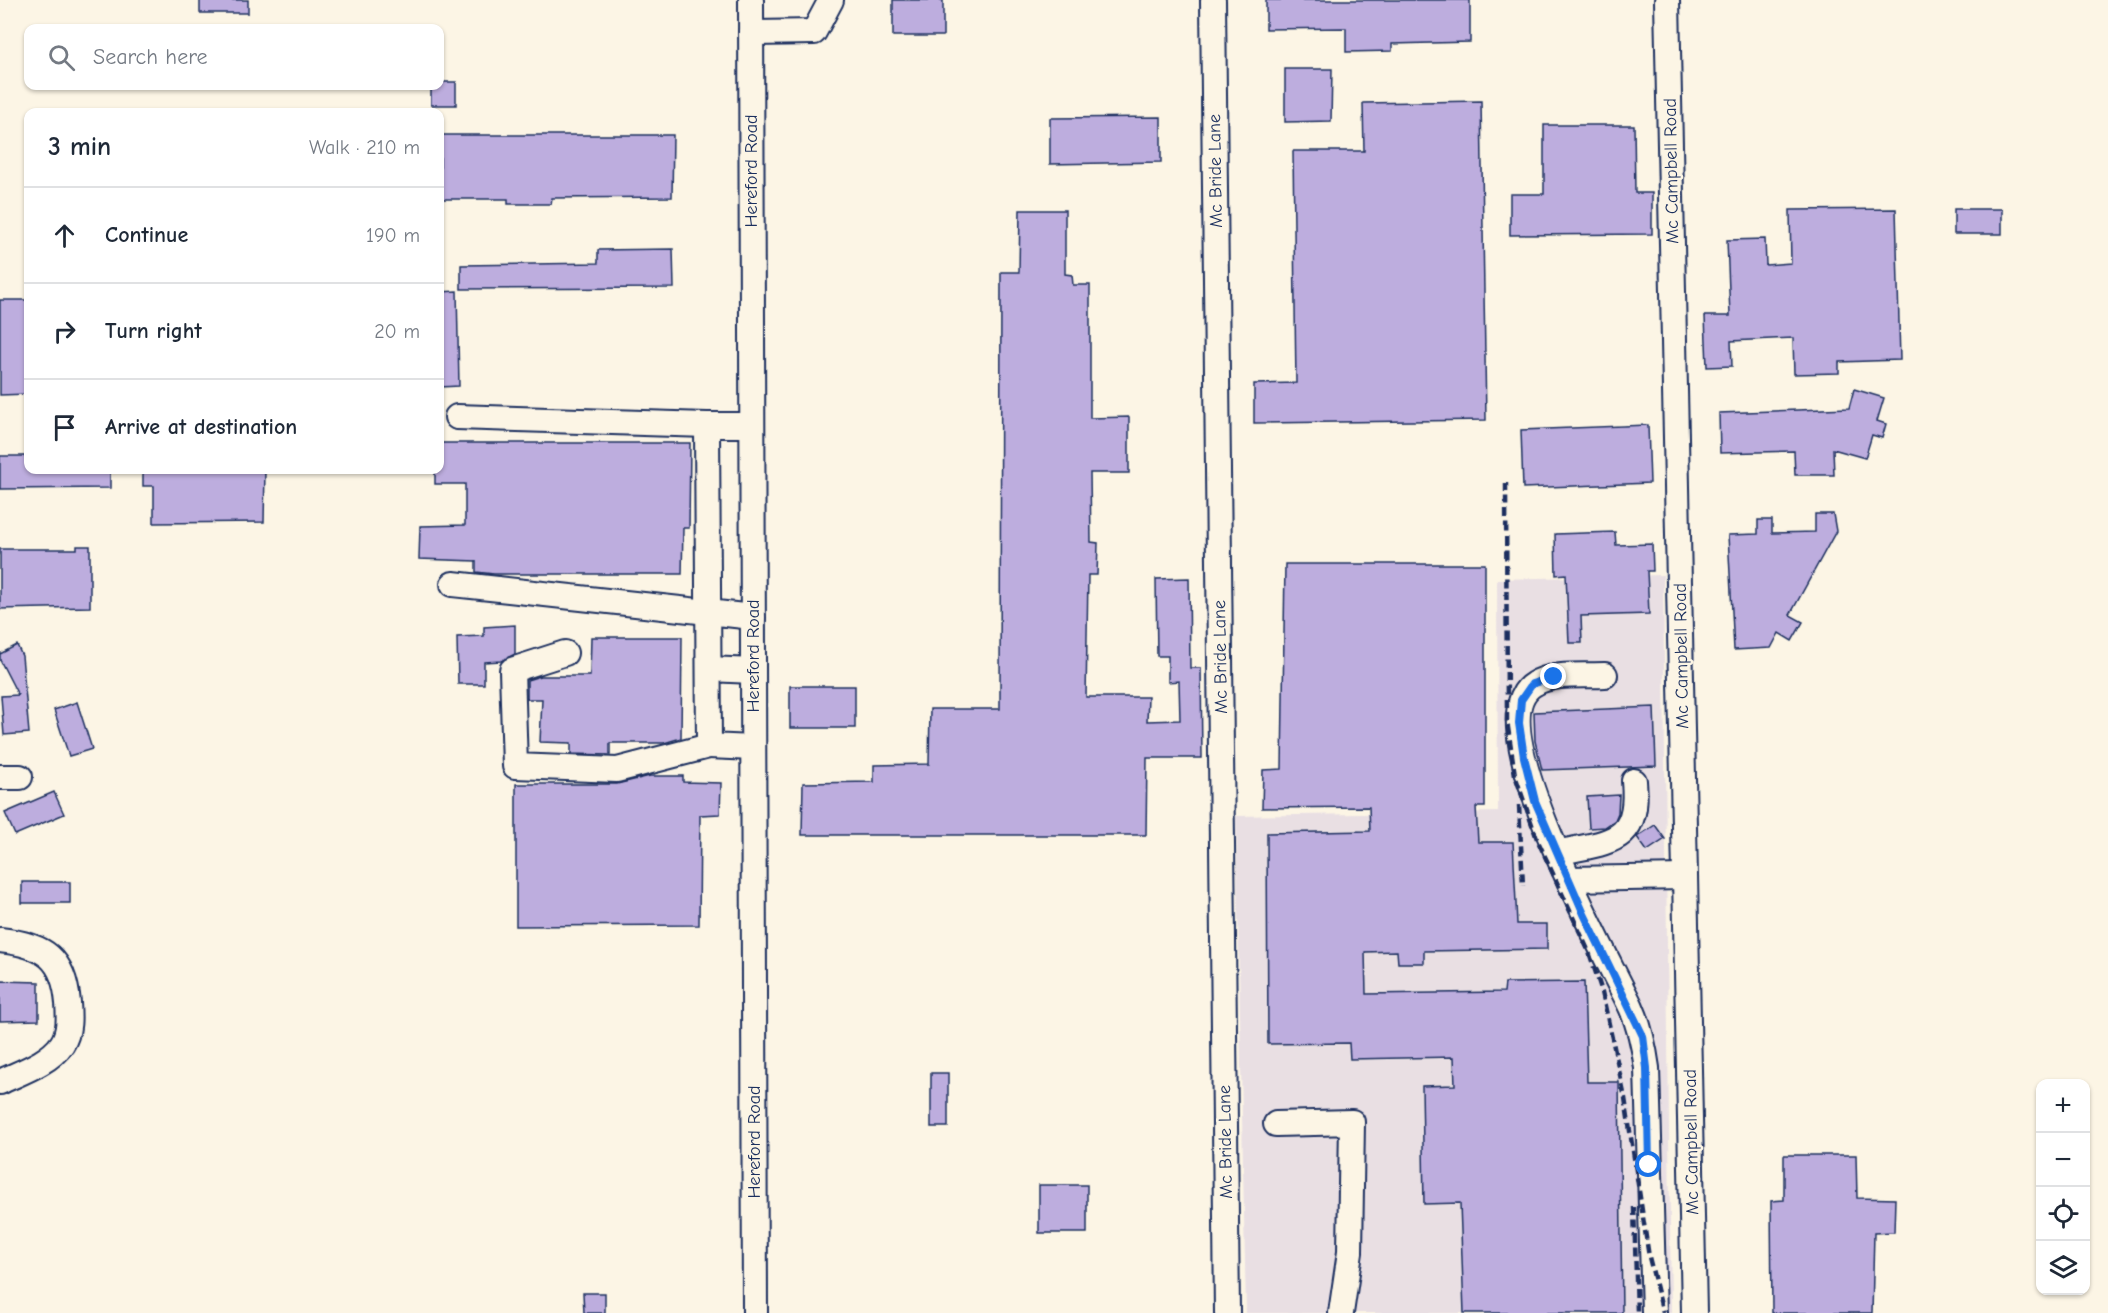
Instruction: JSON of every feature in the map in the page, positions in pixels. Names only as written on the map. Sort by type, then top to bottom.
[{"type":"street","name":"Hereford Road","points":[[751,0],[755,1313]]},
{"type":"street","points":[[751,33],[814,32],[831,0]]},
{"type":"street","name":"Mc Bride Lane","points":[[1214,0],[1227,1313]]},
{"type":"street","name":"Mc Campbell Road","points":[[1667,0],[1694,1313]]},
{"type":"street","points":[[457,417],[752,425]]},
{"type":"street","points":[[707,425],[710,746]]},
{"type":"street","points":[[453,584],[753,617]]},
{"type":"street","points":[[565,653],[512,670],[515,766],[617,770],[710,746],[753,748]]},
{"type":"street","points":[[710,669],[753,671]]},
{"type":"street","points":[[1605,675],[1554,677],[1532,684],[1521,700],[1519,723],[1524,757],[1535,801],[1643,1036],[1647,1068],[1654,1313]]},
{"type":"street","points":[[1557,853],[1602,843],[1623,834],[1632,823],[1635,798],[1634,781]]},
{"type":"street","points":[[1569,879],[1685,877]]},
{"type":"street","points":[[0,940],[33,948],[55,960],[66,979],[69,1022],[62,1043],[42,1062],[0,1082]]},
{"type":"street","points":[[1276,1124],[1352,1122],[1350,1252],[1341,1313]]},
{"type":"shaded area","points":[[1663,575],[1671,1313],[1246,1313],[1236,816],[1498,812],[1497,579]]},
{"type":"building","points":[[200,0],[248,0],[248,13],[200,13]]},
{"type":"building","points":[[893,0],[943,0],[943,36],[893,36]]},
{"type":"building","points":[[1266,0],[1470,0],[1470,42],[1392,44],[1392,51],[1346,52],[1346,28],[1266,29]]},
{"type":"building","points":[[1285,69],[1332,69],[1331,121],[1285,122]]},
{"type":"building","points":[[444,82],[456,82],[456,105],[431,105],[431,90],[444,90]]},
{"type":"building","points":[[1481,101],[1486,420],[1254,423],[1254,384],[1296,383],[1293,151],[1364,151],[1363,103]]},
{"type":"building","points":[[1161,117],[1161,162],[1050,164],[1050,118]]},
{"type":"building","points":[[1544,125],[1634,125],[1635,193],[1652,193],[1652,234],[1510,235],[1510,194],[1544,194]]},
{"type":"building","points":[[444,135],[673,135],[672,197],[552,198],[551,204],[508,204],[508,199],[444,199]]},
{"type":"building","points":[[1896,209],[1900,360],[1839,362],[1839,373],[1794,374],[1793,338],[1731,341],[1732,366],[1707,367],[1705,316],[1730,316],[1727,240],[1765,239],[1766,265],[1791,263],[1790,210]]},
{"type":"building","points":[[1954,209],[2002,209],[2002,234],[1954,234]]},
{"type":"building","points":[[1020,210],[1065,210],[1065,274],[1072,275],[1073,285],[1090,285],[1090,418],[1129,417],[1129,473],[1090,473],[1091,542],[1098,543],[1097,575],[1088,575],[1086,697],[1148,697],[1147,721],[1180,720],[1179,681],[1168,682],[1168,656],[1157,656],[1156,579],[1189,578],[1190,668],[1201,668],[1202,758],[1147,758],[1146,835],[802,835],[803,783],[874,782],[874,765],[929,764],[930,709],[1000,709],[1001,272],[1019,272]]},
{"type":"building","points":[[673,249],[674,288],[461,289],[461,265],[598,263],[598,250]]},
{"type":"building","points":[[457,291],[459,386],[444,387],[444,292]]},
{"type":"building","points":[[0,300],[24,300],[24,394],[0,395]]},
{"type":"building","points":[[1854,389],[1884,398],[1877,421],[1886,424],[1882,438],[1872,435],[1865,458],[1833,449],[1834,475],[1795,475],[1794,451],[1720,453],[1719,413],[1849,408]]},
{"type":"building","points":[[1648,425],[1650,483],[1523,488],[1521,430]]},
{"type":"building","points":[[444,443],[690,443],[689,528],[683,528],[682,574],[494,574],[476,572],[476,561],[419,559],[420,526],[465,525],[465,484],[435,484],[435,474],[444,474]]},
{"type":"building","points":[[0,456],[24,456],[24,474],[110,474],[110,488],[0,489]]},
{"type":"building","points":[[143,474],[265,474],[264,522],[154,523],[154,486],[143,486]]},
{"type":"building","points":[[1815,514],[1833,514],[1836,531],[1790,615],[1803,622],[1792,641],[1779,633],[1771,648],[1734,650],[1728,535],[1758,534],[1758,520],[1772,520],[1772,533],[1815,532]]},
{"type":"building","points":[[1615,532],[1616,545],[1652,544],[1653,571],[1647,571],[1649,614],[1581,616],[1582,643],[1569,643],[1566,574],[1556,575],[1555,534]]},
{"type":"building","points":[[77,546],[90,546],[90,607],[0,609],[0,549],[77,549]]},
{"type":"building","points":[[1285,564],[1485,564],[1485,807],[1476,807],[1478,842],[1513,842],[1517,924],[1547,924],[1547,949],[1424,951],[1424,963],[1398,963],[1397,951],[1365,952],[1366,994],[1504,992],[1505,983],[1584,982],[1587,1082],[1619,1082],[1622,1313],[1464,1313],[1460,1203],[1424,1204],[1422,1086],[1455,1085],[1454,1057],[1350,1059],[1349,1043],[1268,1044],[1267,833],[1370,831],[1369,807],[1262,808],[1263,770],[1282,769]]},
{"type":"building","points":[[515,625],[515,654],[501,661],[484,662],[484,684],[458,684],[457,637],[484,636],[484,627]]},
{"type":"building","points":[[591,637],[682,637],[681,738],[664,743],[610,743],[610,755],[571,754],[571,743],[540,742],[542,699],[527,699],[527,680],[540,676],[590,676]]},
{"type":"building","points":[[17,645],[22,656],[29,733],[4,735],[1,696],[18,695],[0,660],[0,654]]},
{"type":"building","points":[[790,686],[855,686],[855,728],[790,728]]},
{"type":"building","points":[[77,702],[92,749],[69,756],[54,710]]},
{"type":"building","points":[[1654,707],[1656,766],[1542,770],[1535,741],[1534,712]]},
{"type":"building","points":[[650,776],[683,776],[683,782],[721,783],[720,814],[700,815],[699,925],[516,926],[516,784],[617,784]]},
{"type":"building","points":[[54,792],[64,814],[15,835],[5,813]]},
{"type":"building","points":[[1619,795],[1618,813],[1615,820],[1605,827],[1589,828],[1587,797]]},
{"type":"building","points":[[1655,825],[1665,839],[1647,851],[1637,837]]},
{"type":"building","points":[[22,882],[70,882],[70,903],[22,903]]},
{"type":"building","points":[[0,981],[39,982],[39,1020],[0,1021]]},
{"type":"building","points":[[931,1073],[948,1073],[948,1127],[931,1127]]},
{"type":"building","points":[[1784,1155],[1856,1155],[1857,1198],[1895,1199],[1894,1232],[1874,1233],[1872,1313],[1772,1313],[1771,1201],[1784,1200]]},
{"type":"building","points":[[1039,1185],[1087,1185],[1087,1233],[1039,1233]]},
{"type":"building","points":[[583,1293],[605,1293],[605,1313],[584,1313]]},
{"type":"railway","points":[[1506,483],[1507,721],[1515,775],[1537,839],[1589,952],[1602,992],[1625,1098],[1649,1257],[1663,1313]]},
{"type":"railway","points":[[1519,805],[1523,886]]},
{"type":"railway","points":[[1634,1207],[1637,1313]]},
{"type":"route","points":[[1554,677],[1532,684],[1521,700],[1519,723],[1524,757],[1535,801],[1584,914],[1631,1007],[1643,1036],[1647,1068],[1649,1165]]}]
